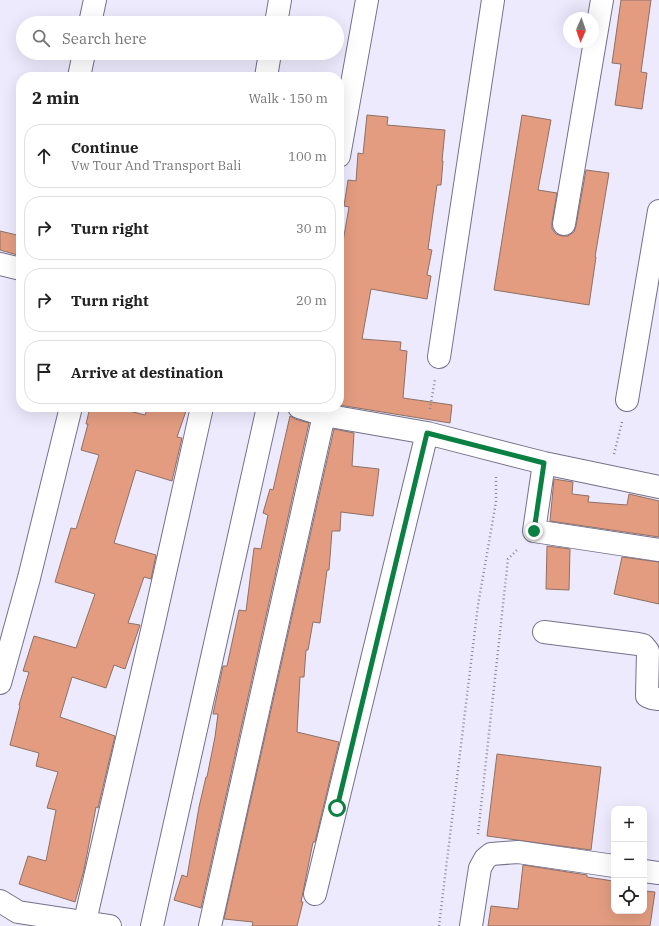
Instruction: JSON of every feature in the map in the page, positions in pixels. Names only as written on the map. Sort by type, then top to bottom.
[{"type":"street","points":[[92,16],[95,0]]},
{"type":"street","points":[[277,16],[280,0]]},
{"type":"street","points":[[344,128],[367,0]]},
{"type":"street","points":[[439,356],[493,0]]},
{"type":"street","points":[[564,224],[602,0]]},
{"type":"street","points":[[80,72],[83,60]]},
{"type":"street","points":[[267,72],[269,60]]},
{"type":"street","points":[[627,400],[659,211]]},
{"type":"street","points":[[0,264],[16,268]]},
{"type":"street","points":[[0,683],[29,578],[70,412]]},
{"type":"street","points":[[85,921],[153,629],[201,412]]},
{"type":"street","points":[[152,926],[267,412]]},
{"type":"street","points":[[315,412],[324,415],[427,433],[544,463],[659,487]]},
{"type":"street","points":[[210,926],[324,415]]},
{"type":"street","points":[[315,894],[427,433]]},
{"type":"street","points":[[544,463],[534,531],[659,550]]},
{"type":"street","points":[[544,632],[643,645],[648,651],[647,696],[659,699]]},
{"type":"street","points":[[471,926],[480,868],[485,859],[491,854],[518,852],[611,866]]},
{"type":"street","points":[[647,871],[659,873]]},
{"type":"street","points":[[11,913],[85,921],[110,926]]},
{"type":"path","points":[[427,433],[439,356]]},
{"type":"path","points":[[609,477],[627,400]]},
{"type":"path","points":[[439,926],[478,605],[496,502],[496,451]]},
{"type":"path","points":[[480,868],[476,853],[508,559],[534,531]]},
{"type":"building","points":[[621,0],[651,0],[641,72],[647,73],[642,109],[615,105],[621,64],[612,63]]},
{"type":"building","points":[[367,115],[388,117],[387,125],[445,130],[441,185],[437,185],[428,249],[432,250],[427,275],[431,276],[427,299],[371,289],[362,339],[401,342],[400,350],[407,351],[403,398],[452,405],[450,423],[344,406],[344,236],[349,207],[344,206],[348,180],[356,181],[358,153],[363,154]]},
{"type":"building","points":[[522,115],[551,120],[538,190],[557,193],[552,222],[552,229],[556,234],[568,236],[574,232],[586,170],[609,173],[595,257],[589,305],[494,290]]},
{"type":"building","points":[[0,231],[16,235],[16,255],[0,250]]},
{"type":"building","points":[[89,412],[133,412],[145,415],[146,412],[186,412],[177,437],[182,438],[172,481],[136,470],[114,543],[156,555],[151,579],[144,577],[128,623],[140,625],[125,669],[114,665],[106,688],[72,677],[60,717],[115,736],[98,808],[96,807],[84,870],[75,902],[19,884],[28,856],[46,861],[56,810],[47,808],[58,772],[36,766],[39,753],[10,745],[19,705],[29,672],[23,671],[34,636],[76,648],[95,594],[55,582],[71,528],[76,529],[99,455],[81,450],[88,424],[86,424]]},
{"type":"building","points":[[290,416],[309,423],[201,908],[174,900],[182,875],[187,877],[199,807],[215,737],[218,714],[213,714],[223,666],[227,666],[239,610],[246,611],[254,548],[261,549],[268,515],[263,513],[270,489],[273,490]]},
{"type":"building","points":[[334,429],[354,433],[352,466],[379,469],[373,516],[341,512],[340,531],[332,531],[329,570],[327,570],[320,623],[313,622],[308,650],[306,650],[304,677],[300,677],[297,732],[339,742],[315,842],[313,842],[301,902],[303,902],[297,926],[252,926],[253,922],[224,919]]},
{"type":"building","points":[[554,479],[573,482],[572,494],[589,496],[588,502],[627,505],[629,494],[659,501],[659,537],[550,521]]},
{"type":"building","points":[[547,546],[570,549],[569,590],[546,589]]},
{"type":"building","points":[[622,557],[659,562],[659,604],[614,594]]},
{"type":"building","points":[[497,754],[601,767],[591,850],[487,836]]},
{"type":"building","points":[[523,865],[587,875],[587,877],[611,881],[611,914],[647,914],[647,891],[655,892],[650,926],[488,926],[491,906],[518,909]]},
{"type":"route","points":[[337,808],[427,433],[544,463],[534,531]]}]
